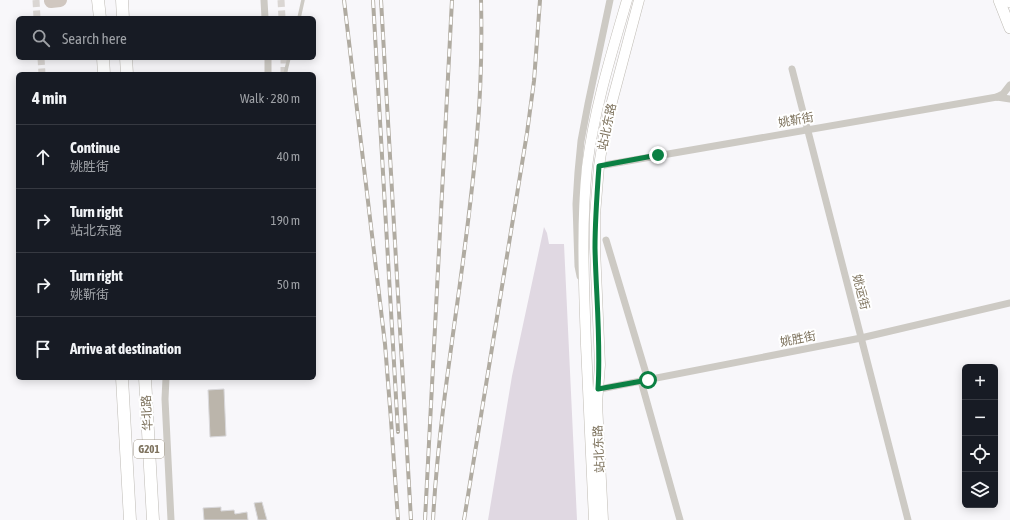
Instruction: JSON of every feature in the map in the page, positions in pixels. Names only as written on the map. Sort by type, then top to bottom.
[{"type":"highway","points":[[98,0],[100,16]]},
{"type":"highway","points":[[122,0],[123,16]]},
{"type":"highway","points":[[103,60],[104,72]]},
{"type":"highway","points":[[126,60],[127,72]]},
{"type":"highway","name":"华北路","points":[[122,380],[130,520]]},
{"type":"highway","name":"华北路","points":[[145,380],[153,520]]},
{"type":"main road","points":[[999,0],[1010,28]]},
{"type":"street","points":[[264,0],[265,16]]},
{"type":"street","points":[[584,303],[578,266],[576,204],[578,172],[588,104],[610,0]]},
{"type":"street","name":"站北东路","points":[[594,520],[593,390],[584,303],[584,217],[587,168],[594,127],[604,85],[627,0]]},
{"type":"street","name":"站北东路","points":[[603,520],[597,403],[593,390],[600,365],[595,228],[599,166],[607,121],[639,0]]},
{"type":"street","points":[[268,60],[268,72]]},
{"type":"street","name":"姚运街","points":[[792,69],[908,520]]},
{"type":"street","points":[[997,97],[1003,94],[1010,85]]},
{"type":"street","name":"姚靳街","points":[[599,166],[997,97],[1010,99]]},
{"type":"street","points":[[606,240],[645,380],[680,520]]},
{"type":"street","name":"姚胜街","points":[[593,390],[861,338],[1010,304]]},
{"type":"street","points":[[166,380],[171,520]]},
{"type":"lane","points":[[299,16],[303,0]]},
{"type":"lane","points":[[286,72],[288,60]]},
{"type":"shaded area","points":[[544,227],[549,244],[564,244],[577,520],[488,520],[512,376]]},
{"type":"building","points":[[224,389],[226,436],[210,437],[208,390]]},
{"type":"building","points":[[262,502],[267,520],[258,520],[254,503]]},
{"type":"building","points":[[221,507],[221,511],[234,510],[235,514],[247,512],[248,520],[204,520],[203,508]]},
{"type":"waterway","points":[[51,1],[60,0]]},
{"type":"tunnel","points":[[36,0],[37,16]]},
{"type":"tunnel","points":[[281,0],[282,16]]},
{"type":"tunnel","points":[[41,60],[42,72]]},
{"type":"tunnel","points":[[284,60],[284,72]]},
{"type":"railway","points":[[344,0],[385,344],[398,520]]},
{"type":"railway","points":[[373,0],[398,432]]},
{"type":"railway","points":[[381,0],[411,520]]},
{"type":"railway","points":[[425,520],[452,0]]},
{"type":"railway","points":[[433,520],[441,424],[473,184],[481,68],[481,0]]},
{"type":"railway","points":[[464,520],[527,133],[534,81],[540,0]]},
{"type":"route","points":[[648,380],[598,389],[600,365],[595,248],[596,215],[599,166],[658,155]]}]
